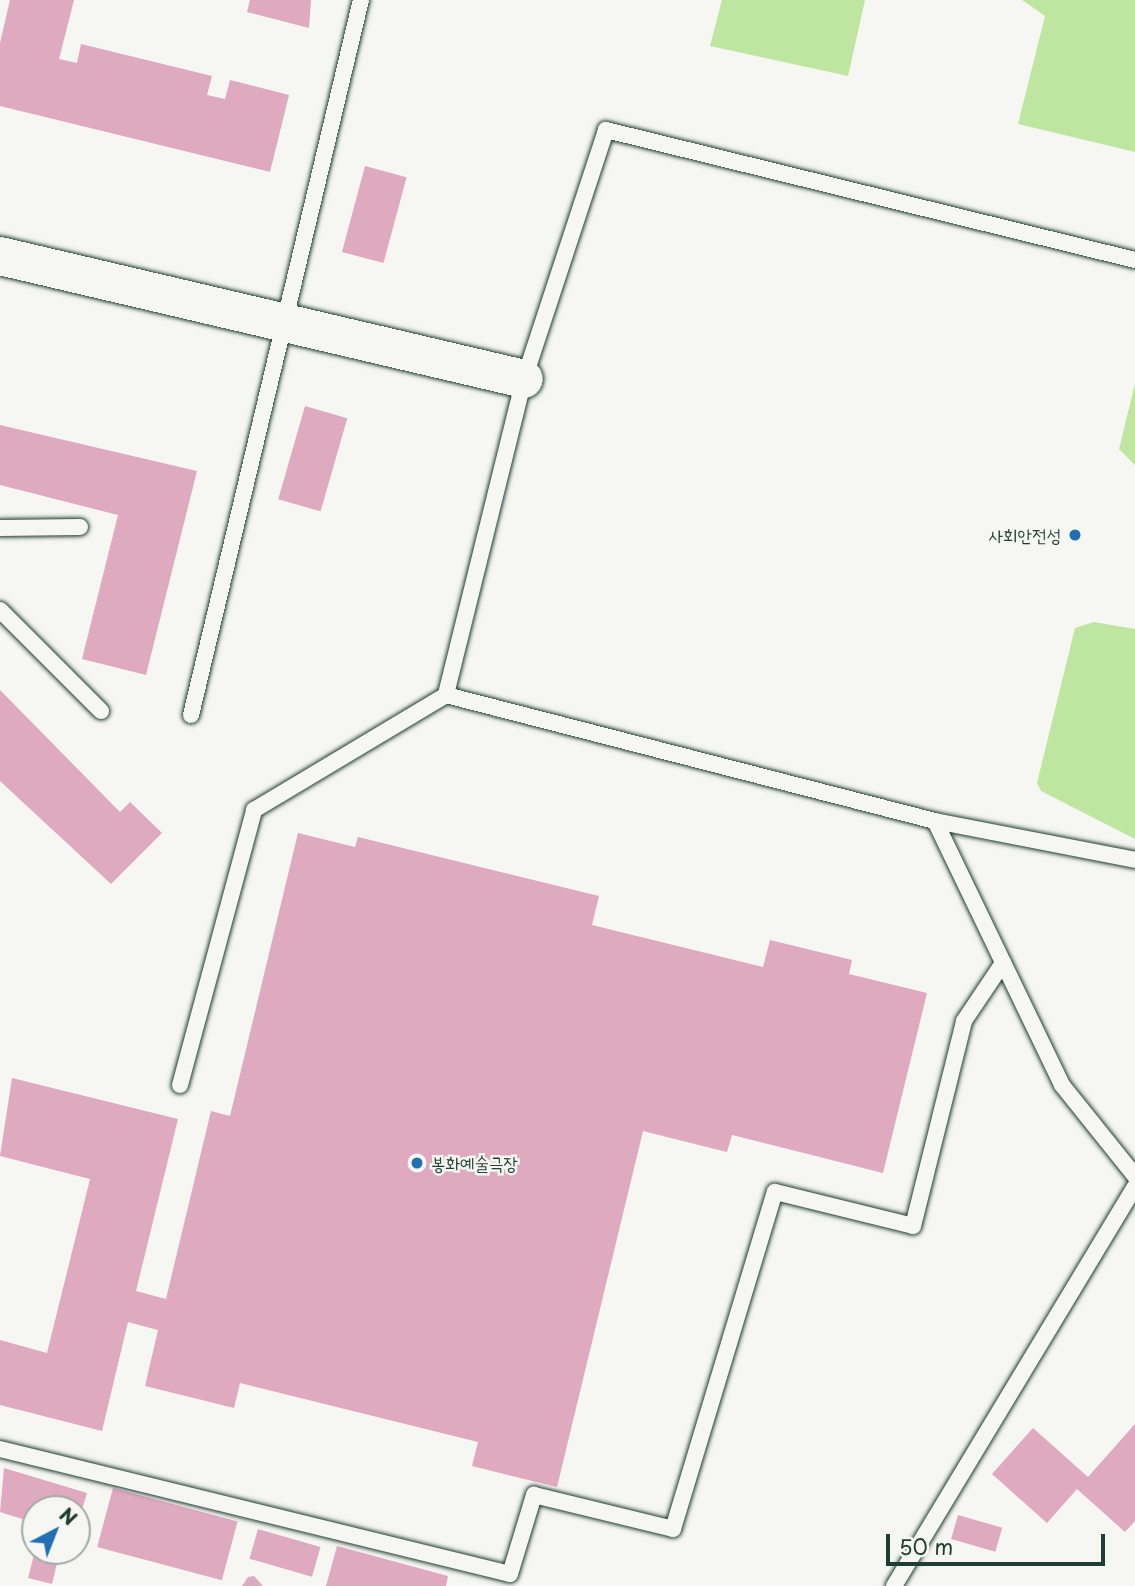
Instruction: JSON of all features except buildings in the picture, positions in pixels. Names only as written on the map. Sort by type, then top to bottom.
[{"type":"street","points":[[0,256],[524,379]]},
{"type":"lane","points":[[191,715],[360,0]]},
{"type":"lane","points":[[180,1085],[254,810],[446,695],[524,379],[606,130],[1135,260]]},
{"type":"lane","points":[[0,528],[80,527]]},
{"type":"lane","points":[[0,610],[102,711]]},
{"type":"lane","points":[[446,695],[935,821],[1135,860]]},
{"type":"lane","points":[[935,821],[1062,1085],[1135,1176]]},
{"type":"lane","points":[[0,1449],[510,1574],[534,1495],[673,1530],[775,1192],[913,1226],[964,1021],[1003,963]]},
{"type":"lane","points":[[894,1586],[1135,1187]]},
{"type":"green space","points":[[722,0],[865,0],[848,76],[710,46]]},
{"type":"green space","points":[[1022,0],[1135,0],[1135,152],[1018,124],[1045,16]]},
{"type":"green space","points":[[1135,384],[1135,465],[1119,449]]},
{"type":"green space","points":[[1094,622],[1135,629],[1135,839],[1041,791],[1037,783],[1075,628]]},
{"type":"place","name":"사회안전성","points":[[1075,535]]},
{"type":"place","name":"봉화예술극장","points":[[417,1163]]}]
